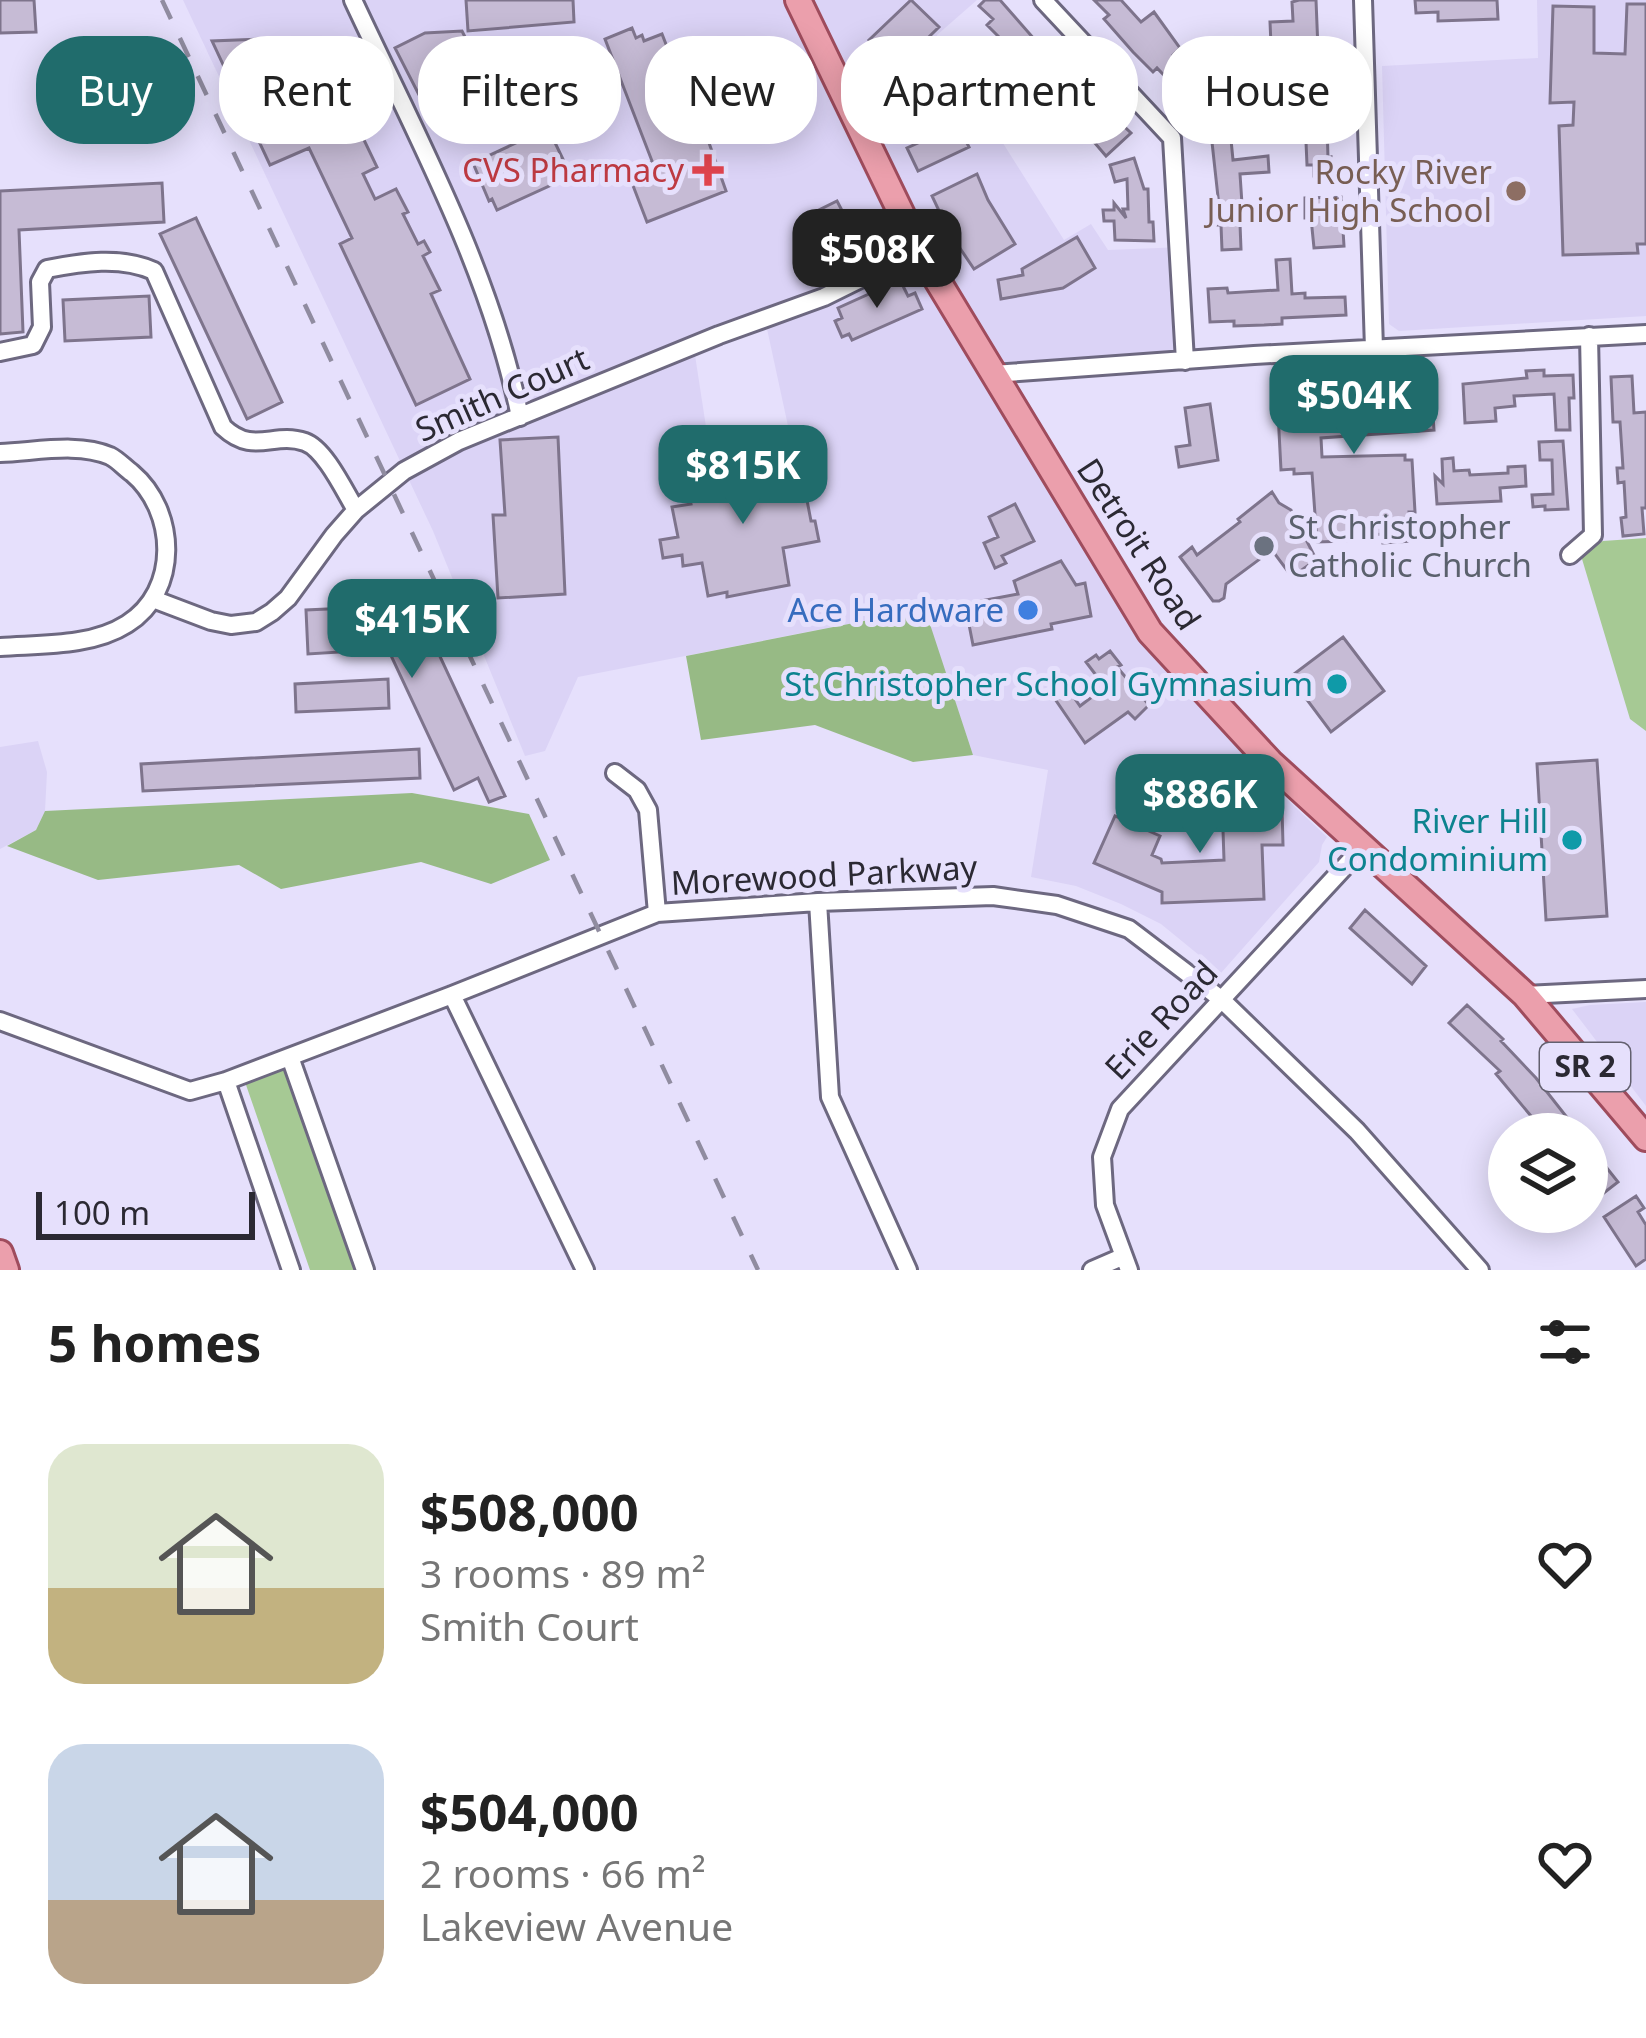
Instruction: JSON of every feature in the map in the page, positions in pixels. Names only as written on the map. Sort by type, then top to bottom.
[{"type":"main road","name":"Detroit Road","points":[[798,0],[919,250],[1150,632],[1270,762],[1525,995],[1646,1138]]},
{"type":"main road","points":[[0,1253],[6,1270]]},
{"type":"street","points":[[353,0],[428,160],[496,322],[520,417]]},
{"type":"street","points":[[1043,0],[1172,139],[1185,361]]},
{"type":"street","points":[[1364,0],[1374,349]]},
{"type":"street","name":"Smith Court","points":[[154,598],[211,621],[256,622],[288,598],[356,510],[404,471],[459,441],[824,297],[919,250]]},
{"type":"street","points":[[0,352],[33,346],[42,327],[40,283],[47,269],[81,262],[136,262],[154,271],[224,428],[236,439],[249,442],[308,442],[327,462],[356,510]]},
{"type":"street","points":[[993,374],[1646,334]]},
{"type":"street","points":[[1570,555],[1593,535],[1588,336]]},
{"type":"street","points":[[0,453],[82,450],[112,457],[143,483],[162,512],[167,539],[166,562],[154,598],[129,623],[106,634],[67,642],[0,646]]},
{"type":"street","points":[[615,773],[637,790],[648,810],[657,913]]},
{"type":"street","name":"Erie Road","points":[[1125,1263],[1105,1204],[1102,1157],[1120,1109],[1362,848]]},
{"type":"street","name":"Morewood Parkway","points":[[0,1021],[190,1091],[290,1057],[657,913],[993,896],[1057,905],[1129,929],[1221,999],[1357,1130],[1480,1270]]},
{"type":"street","points":[[818,902],[830,1097],[908,1270]]},
{"type":"street","points":[[1525,995],[1646,989]]},
{"type":"street","points":[[452,995],[585,1270]]},
{"type":"street","points":[[290,1057],[365,1270]]},
{"type":"street","points":[[226,1081],[291,1270]]},
{"type":"street","points":[[1093,1270],[1125,1263]]},
{"type":"shaded area","points":[[183,0],[977,0],[937,36],[841,36],[841,144],[1004,144],[1064,240],[1091,224],[1108,250],[1183,247],[1189,353],[999,367],[1147,610],[1178,653],[1270,748],[1244,759],[1327,837],[1319,862],[1221,973],[1161,924],[1076,886],[1031,877],[1048,770],[973,755],[924,609],[578,677],[545,751],[525,756],[433,531],[251,144],[394,144],[394,36],[219,36],[219,76]],"holes":[[[764,315],[793,449],[712,466],[693,342]]]},
{"type":"shaded area","name":"Rocky River Junior High School","points":[[1537,0],[1646,0],[1646,316],[1399,331],[1389,324],[1382,66],[1538,58]]},
{"type":"shaded area","points":[[38,741],[47,772],[45,811],[36,830],[0,849],[0,747]]},
{"type":"shaded area","points":[[1646,1002],[1646,1106],[1572,1009]]},
{"type":"green space","points":[[1646,538],[1646,731],[1630,719],[1582,559],[1588,547],[1603,541]]},
{"type":"green space","points":[[925,609],[973,755],[913,762],[815,725],[701,740],[686,656]]},
{"type":"green space","points":[[412,793],[529,814],[550,860],[491,884],[421,862],[281,889],[239,865],[98,880],[7,846],[36,830],[45,811]]},
{"type":"green space","points":[[288,1067],[358,1270],[310,1270],[245,1082]]},
{"type":"building","points":[[0,0],[34,0],[36,32],[0,33]]},
{"type":"building","points":[[466,0],[573,0],[574,22],[468,31]]},
{"type":"building","points":[[911,0],[939,27],[930,36],[873,36]]},
{"type":"building","points":[[985,0],[1000,0],[1032,36],[998,36],[987,25],[993,19],[979,6]]},
{"type":"building","points":[[1094,0],[1121,0],[1141,22],[1154,12],[1171,36],[1162,36],[1162,73],[1157,68],[1153,72],[1138,57],[1138,36],[1119,36],[1104,19],[1109,15]]},
{"type":"building","points":[[1316,0],[1317,36],[1271,36],[1270,22],[1293,21],[1292,2]]},
{"type":"building","points":[[1415,0],[1497,0],[1498,19],[1438,21],[1438,12],[1416,13]]},
{"type":"building","points":[[1627,4],[1646,4],[1646,244],[1637,244],[1638,253],[1563,255],[1559,126],[1573,125],[1574,102],[1550,103],[1553,6],[1594,7],[1594,53],[1625,54]]},
{"type":"building","points":[[632,28],[636,38],[642,35],[645,41],[645,143],[621,81],[621,36],[612,36]]},
{"type":"building","points":[[462,31],[464,36],[419,36]]},
{"type":"building","points":[[418,36],[418,93],[395,48]]},
{"type":"building","points":[[260,144],[366,144],[377,167],[363,174],[375,199],[396,189],[418,244],[424,241],[430,252],[423,256],[440,290],[431,294],[470,379],[416,405],[340,244],[352,238],[309,148],[270,165]]},
{"type":"building","points":[[514,144],[556,144],[571,176],[497,210],[473,163]]},
{"type":"building","points":[[645,144],[709,144],[726,191],[647,222],[627,170],[652,161]]},
{"type":"building","points":[[916,144],[969,147],[918,171],[907,148]]},
{"type":"building","points":[[1096,144],[1119,144],[1106,156]]},
{"type":"building","points":[[1212,144],[1231,144],[1233,160],[1268,156],[1269,172],[1240,174],[1247,223],[1240,224],[1241,249],[1222,250],[1221,225],[1215,225],[1214,206],[1219,206]]},
{"type":"building","points":[[1306,144],[1328,144],[1332,175],[1314,176],[1314,165],[1307,165]]},
{"type":"building","points":[[1134,158],[1144,189],[1148,189],[1154,241],[1115,240],[1114,221],[1104,221],[1103,210],[1114,210],[1114,203],[1126,218],[1123,209],[1128,209],[1127,179],[1115,182],[1110,165]]},
{"type":"building","points":[[977,174],[1015,244],[974,269],[932,196]]},
{"type":"building","points":[[162,183],[164,222],[19,230],[23,332],[0,334],[0,191]]},
{"type":"building","points":[[1341,197],[1344,246],[1314,248],[1305,198]]},
{"type":"building","points":[[837,201],[857,239],[836,250],[817,211]]},
{"type":"building","points":[[196,218],[282,402],[247,419],[160,234]]},
{"type":"building","points":[[1077,237],[1095,268],[1063,288],[1001,299],[998,280],[1023,275],[1022,269]]},
{"type":"building","points":[[1290,259],[1292,294],[1345,297],[1346,315],[1282,318],[1282,324],[1264,325],[1210,322],[1208,289],[1227,288],[1228,293],[1278,290],[1276,260]]},
{"type":"building","points":[[900,280],[908,296],[915,293],[922,309],[852,340],[849,334],[842,337],[835,321],[842,318],[838,308]]},
{"type":"building","points":[[149,296],[151,337],[65,341],[63,300]]},
{"type":"building","points":[[1544,370],[1544,376],[1573,375],[1570,430],[1556,430],[1554,394],[1514,396],[1515,406],[1495,408],[1496,421],[1465,423],[1463,384],[1527,378],[1526,371]]},
{"type":"building","points":[[1632,376],[1634,413],[1646,412],[1646,508],[1642,508],[1644,534],[1623,536],[1624,482],[1618,483],[1617,468],[1623,468],[1620,422],[1613,422],[1611,377]]},
{"type":"building","points":[[1369,385],[1370,391],[1431,388],[1434,430],[1321,438],[1322,457],[1405,455],[1405,460],[1412,460],[1415,512],[1409,512],[1411,541],[1383,543],[1383,534],[1317,542],[1312,473],[1281,470],[1277,393]]},
{"type":"building","points":[[1210,404],[1218,460],[1179,467],[1176,447],[1190,445],[1185,408]]},
{"type":"building","points":[[558,437],[565,594],[498,598],[493,515],[505,515],[500,440]]},
{"type":"building","points":[[1563,441],[1568,509],[1533,507],[1532,495],[1553,494],[1552,460],[1540,460],[1539,442]]},
{"type":"building","points":[[1453,458],[1454,471],[1469,470],[1470,475],[1508,473],[1508,467],[1525,466],[1526,486],[1500,488],[1501,501],[1437,504],[1435,476],[1443,484],[1442,459]]},
{"type":"building","points":[[799,459],[819,541],[783,548],[789,585],[708,596],[702,563],[683,566],[682,555],[663,558],[660,540],[678,537],[672,507],[691,504],[686,481]]},
{"type":"building","name":"St Christopher Catholic Church","points":[[1272,492],[1291,510],[1319,565],[1310,564],[1292,577],[1272,550],[1226,584],[1224,598],[1213,601],[1180,557],[1192,547],[1197,555]]},
{"type":"building","points":[[1015,504],[1034,541],[1002,556],[1006,563],[995,568],[984,543],[998,537],[989,517]]},
{"type":"building","name":"Ace Hardware","points":[[1061,561],[1076,585],[1085,583],[1091,616],[973,645],[965,604],[1018,594],[1014,581]]},
{"type":"building","points":[[416,605],[505,796],[489,802],[478,778],[454,790],[388,649],[308,654],[306,610]]},
{"type":"building","name":"St Christopher School Gymnasium","points":[[1343,637],[1384,691],[1331,732],[1290,677]]},
{"type":"building","points":[[1110,651],[1121,665],[1117,667],[1149,705],[1135,719],[1128,712],[1085,743],[1055,699],[1068,689],[1080,706],[1105,687],[1086,662]]},
{"type":"building","points":[[388,679],[389,708],[296,712],[295,684]]},
{"type":"building","points":[[419,749],[420,778],[143,791],[141,764]]},
{"type":"building","name":"River Hill Condominium","points":[[1597,760],[1607,916],[1546,920],[1537,764]]},
{"type":"building","points":[[1271,798],[1271,808],[1282,808],[1283,845],[1262,845],[1264,899],[1162,903],[1162,892],[1094,863],[1115,816],[1160,836],[1152,855],[1162,863],[1224,860],[1222,800]]},
{"type":"building","points":[[1365,910],[1426,966],[1412,984],[1350,928]]},
{"type":"building","points":[[1467,1005],[1503,1039],[1564,1113],[1528,1113],[1496,1074],[1500,1071],[1449,1023]]},
{"type":"building","points":[[1608,1169],[1618,1182],[1608,1190]]},
{"type":"building","points":[[1636,1196],[1644,1208],[1638,1212],[1646,1225],[1646,1259],[1636,1266],[1608,1223],[1608,1214]]},
{"type":"railway","points":[[162,0],[758,1270]]},
{"type":"place","name":"CVS Pharmacy","points":[[708,170]]},
{"type":"place","name":"Rocky River Junior High School","points":[[1516,191]]},
{"type":"place","name":"St Christopher Catholic Church","points":[[1264,546]]},
{"type":"place","name":"Ace Hardware","points":[[1028,610]]},
{"type":"place","name":"St Christopher School Gymnasium","points":[[1337,684]]},
{"type":"place","name":"River Hill Condominium","points":[[1572,840]]}]
